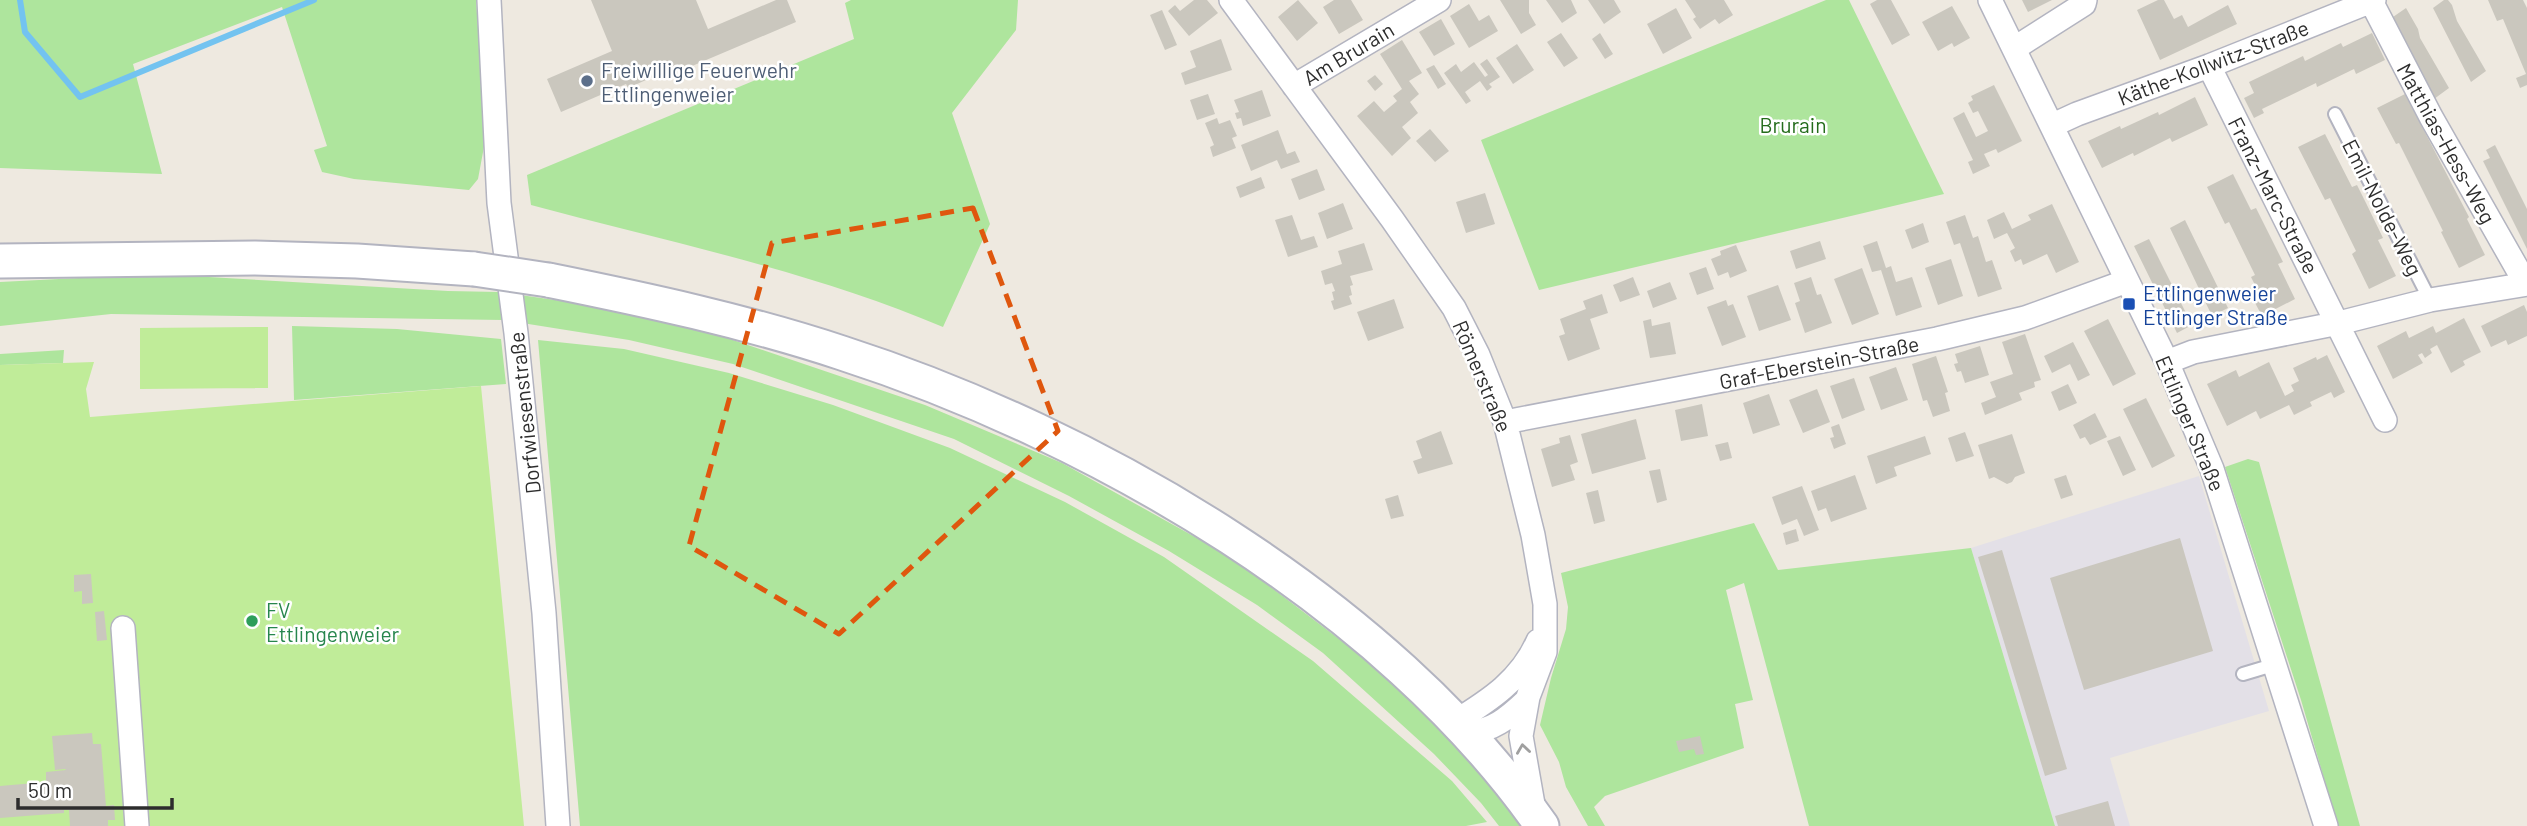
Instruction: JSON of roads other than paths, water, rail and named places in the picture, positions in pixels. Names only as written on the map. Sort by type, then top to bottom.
[{"type":"main road","name":"Römerstraße","points":[[0,261],[255,258],[357,261],[474,270],[548,279],[691,310],[843,353],[950,392],[1014,420],[1121,474],[1177,506],[1283,574],[1413,678],[1461,726],[1538,821]]},
{"type":"street","name":"Dorfwiesenstraße","points":[[489,0],[499,203],[516,332],[542,599],[558,826]]},
{"type":"street","name":"Römerstraße","points":[[1231,0],[1454,308],[1478,355],[1505,422],[1542,585],[1545,652],[1527,700],[1521,736],[1538,821]]},
{"type":"street","name":"Am Brurain","points":[[1294,86],[1439,0]]},
{"type":"street","name":"Ettlinger Straße","points":[[1990,0],[2167,362],[2221,494],[2326,826]]},
{"type":"street","points":[[2015,48],[2064,18],[2084,4],[2085,0]]},
{"type":"street","name":"Käthe-Kollwitz-Straße","points":[[2053,125],[2372,1]]},
{"type":"street","name":"Matthias-Hess-Weg","points":[[2372,1],[2426,107],[2526,284]]},
{"type":"street","name":"Franz-Marc-Straße","points":[[2209,66],[2385,420]]},
{"type":"street","name":"Graf-Eberstein-Straße","points":[[1505,422],[1950,336],[2025,318],[2127,281]]},
{"type":"street","points":[[2167,362],[2193,352],[2339,323],[2430,300],[2526,284]]},
{"type":"street","points":[[1527,700],[1490,729],[1479,733],[1461,726],[1519,673],[1535,649],[1545,622]]},
{"type":"street","points":[[123,628],[137,826]]},
{"type":"lane","name":"Emil-Nolde-Weg","points":[[2335,114],[2430,300]]},
{"type":"lane","points":[[2243,674],[2273,665]]},
{"type":"waterway","points":[[20,0],[25,32],[80,97],[314,0]]},
{"type":"place","name":"Freiwillige Feuerwehr Ettlingenweier","points":[[587,81]]},
{"type":"place","name":"Ettlingenweier Ettlinger Straße","points":[[2129,304]]},
{"type":"place","name":"FV Ettlingenweier","points":[[252,621]]},
{"type":"park label","name":"Brurain","points":[[1793,124]]}]
